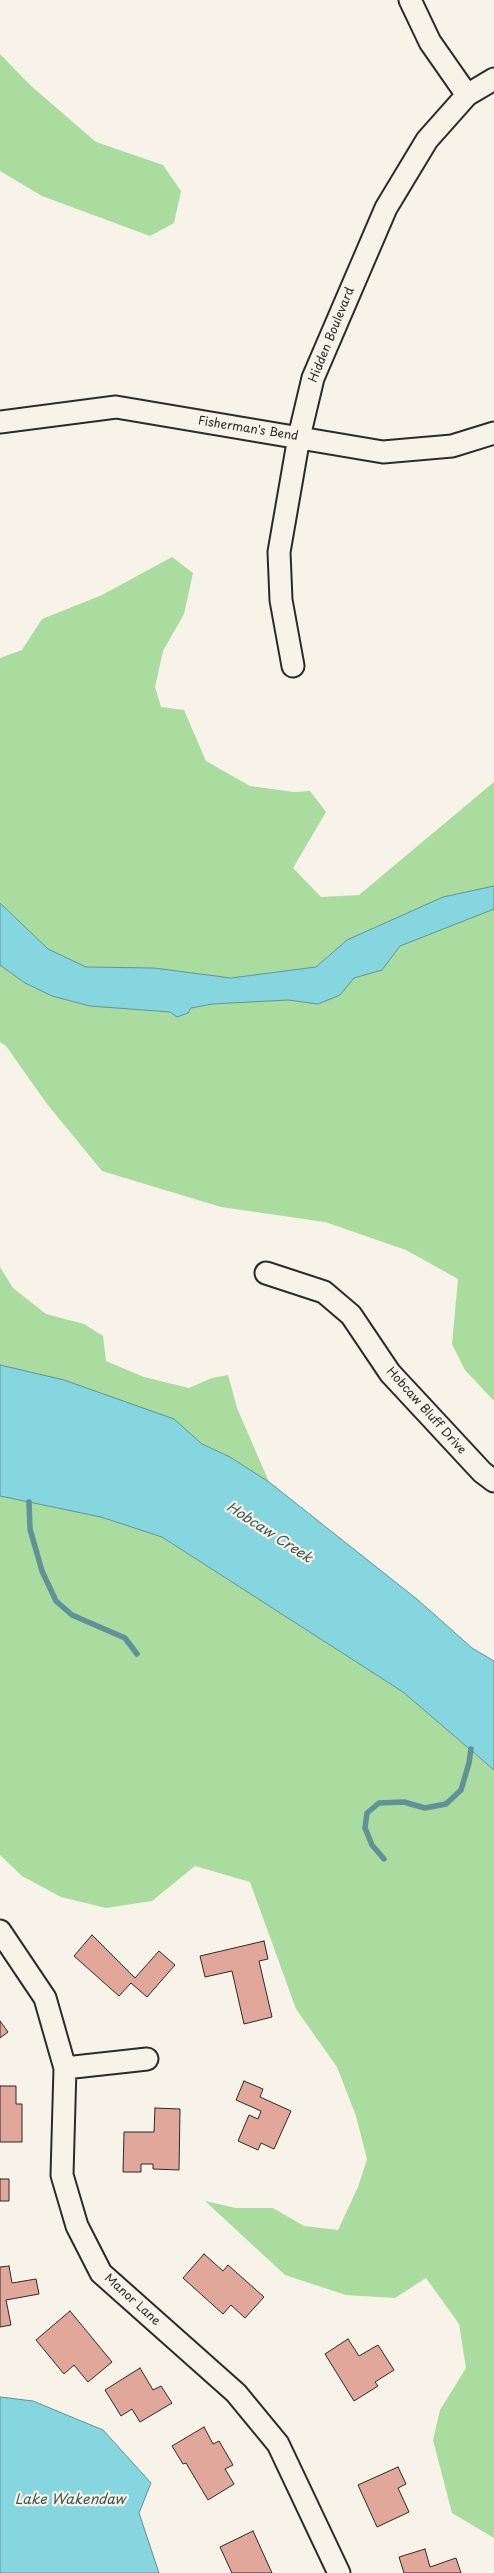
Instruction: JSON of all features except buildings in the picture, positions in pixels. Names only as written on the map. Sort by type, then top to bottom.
[{"type":"street","points":[[410,0],[430,42],[467,95]]},
{"type":"street","name":"Hidden Boulevard","points":[[292,666],[281,600],[279,552],[299,437],[312,378],[386,208],[427,140],[467,95],[494,79]]},
{"type":"street","name":"Fisherman's Bend","points":[[0,422],[116,407],[383,452],[452,446],[494,434]]},
{"type":"street","name":"Hobcaw Bluff Drive","points":[[266,1273],[324,1292],[351,1315],[390,1373],[482,1472],[494,1481]]},
{"type":"street","name":"Manor Lane","points":[[0,1931],[45,1998],[65,2068],[62,2175],[77,2226],[102,2273],[236,2392],[278,2444],[339,2573]]},
{"type":"street","points":[[65,2068],[147,2059]]},
{"type":"green space","points":[[0,54],[30,85],[96,142],[163,165],[181,191],[174,223],[150,236],[42,196],[0,171]]},
{"type":"green space","points":[[172,557],[193,573],[184,614],[163,651],[155,687],[161,707],[184,710],[206,761],[250,786],[294,792],[310,791],[326,812],[293,868],[321,897],[359,895],[494,782],[494,886],[443,897],[347,940],[316,967],[231,978],[154,968],[86,967],[48,949],[0,903],[0,658],[22,650],[42,619],[102,595]]},
{"type":"green space","points":[[494,909],[494,1401],[465,1370],[452,1344],[458,1279],[406,1250],[325,1222],[221,1207],[102,1171],[47,1104],[6,1046],[0,1042],[0,965],[25,983],[52,996],[90,1006],[170,1012],[212,1004],[288,1000],[318,1004],[340,995],[354,978],[382,970],[400,946]]},
{"type":"green space","points":[[0,1267],[13,1288],[46,1314],[84,1324],[103,1336],[106,1361],[144,1377],[189,1388],[212,1378],[228,1375],[237,1408],[269,1482],[230,1457],[202,1444],[174,1419],[0,1365]]},
{"type":"green space","points":[[0,1496],[101,1517],[162,1537],[403,1692],[494,1770],[494,2538],[452,2513],[433,2440],[440,2410],[466,2368],[459,2324],[426,2278],[395,2298],[346,2295],[285,2275],[205,2201],[236,2208],[273,2208],[304,2226],[338,2230],[358,2187],[367,2159],[356,2116],[337,2067],[296,2009],[250,1882],[195,1866],[152,1901],[106,1908],[61,1897],[22,1876],[0,1855]]},
{"type":"water","points":[[494,886],[494,909],[400,946],[382,970],[354,978],[340,995],[318,1004],[288,1000],[212,1004],[191,1008],[188,1013],[177,1017],[170,1012],[90,1006],[52,996],[25,983],[0,965],[0,903],[48,949],[86,967],[154,968],[231,978],[316,967],[347,940],[443,897]]},
{"type":"water","name":"Hobcaw Creek","points":[[0,1365],[64,1380],[174,1419],[202,1444],[230,1457],[269,1482],[418,1600],[472,1648],[494,1661],[494,1770],[403,1692],[162,1537],[101,1517],[0,1496]]},
{"type":"water","name":"Lake Wakendaw","points":[[0,2397],[33,2401],[103,2430],[151,2483],[139,2513],[159,2573],[0,2573]]},
{"type":"waterway","points":[[29,1502],[30,1529],[42,1571],[56,1601],[72,1615],[125,1638],[137,1654]]},
{"type":"waterway","points":[[384,1859],[372,1845],[365,1828],[367,1813],[379,1803],[404,1802],[425,1808],[446,1804],[461,1790],[471,1749]]}]
